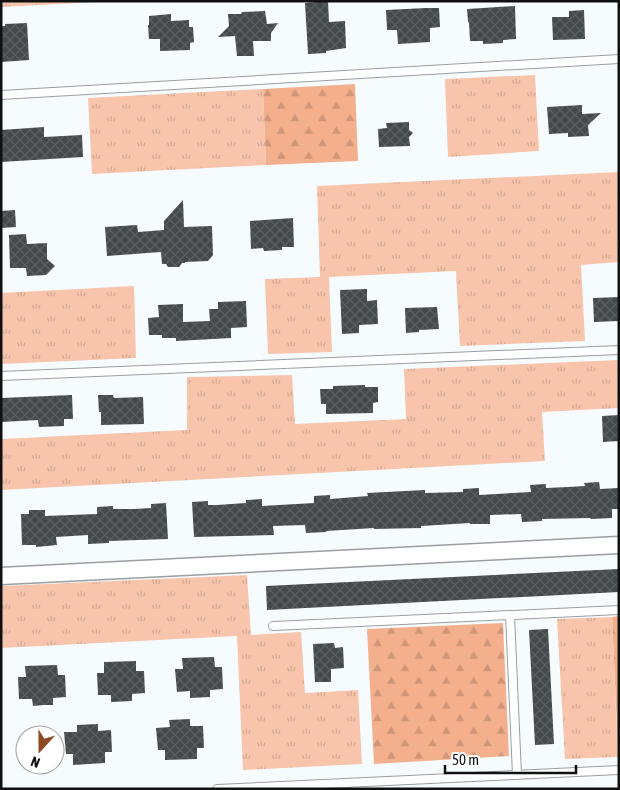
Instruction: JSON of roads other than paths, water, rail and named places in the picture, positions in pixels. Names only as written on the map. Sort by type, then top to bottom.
[{"type":"street","points":[[1,576],[619,545]]},
{"type":"lane","points":[[1,95],[619,59]]},
{"type":"lane","points":[[1,376],[619,350]]},
{"type":"lane","points":[[273,626],[619,610]]},
{"type":"lane","points":[[510,615],[517,775]]},
{"type":"lane","points":[[217,789],[619,770]]}]
